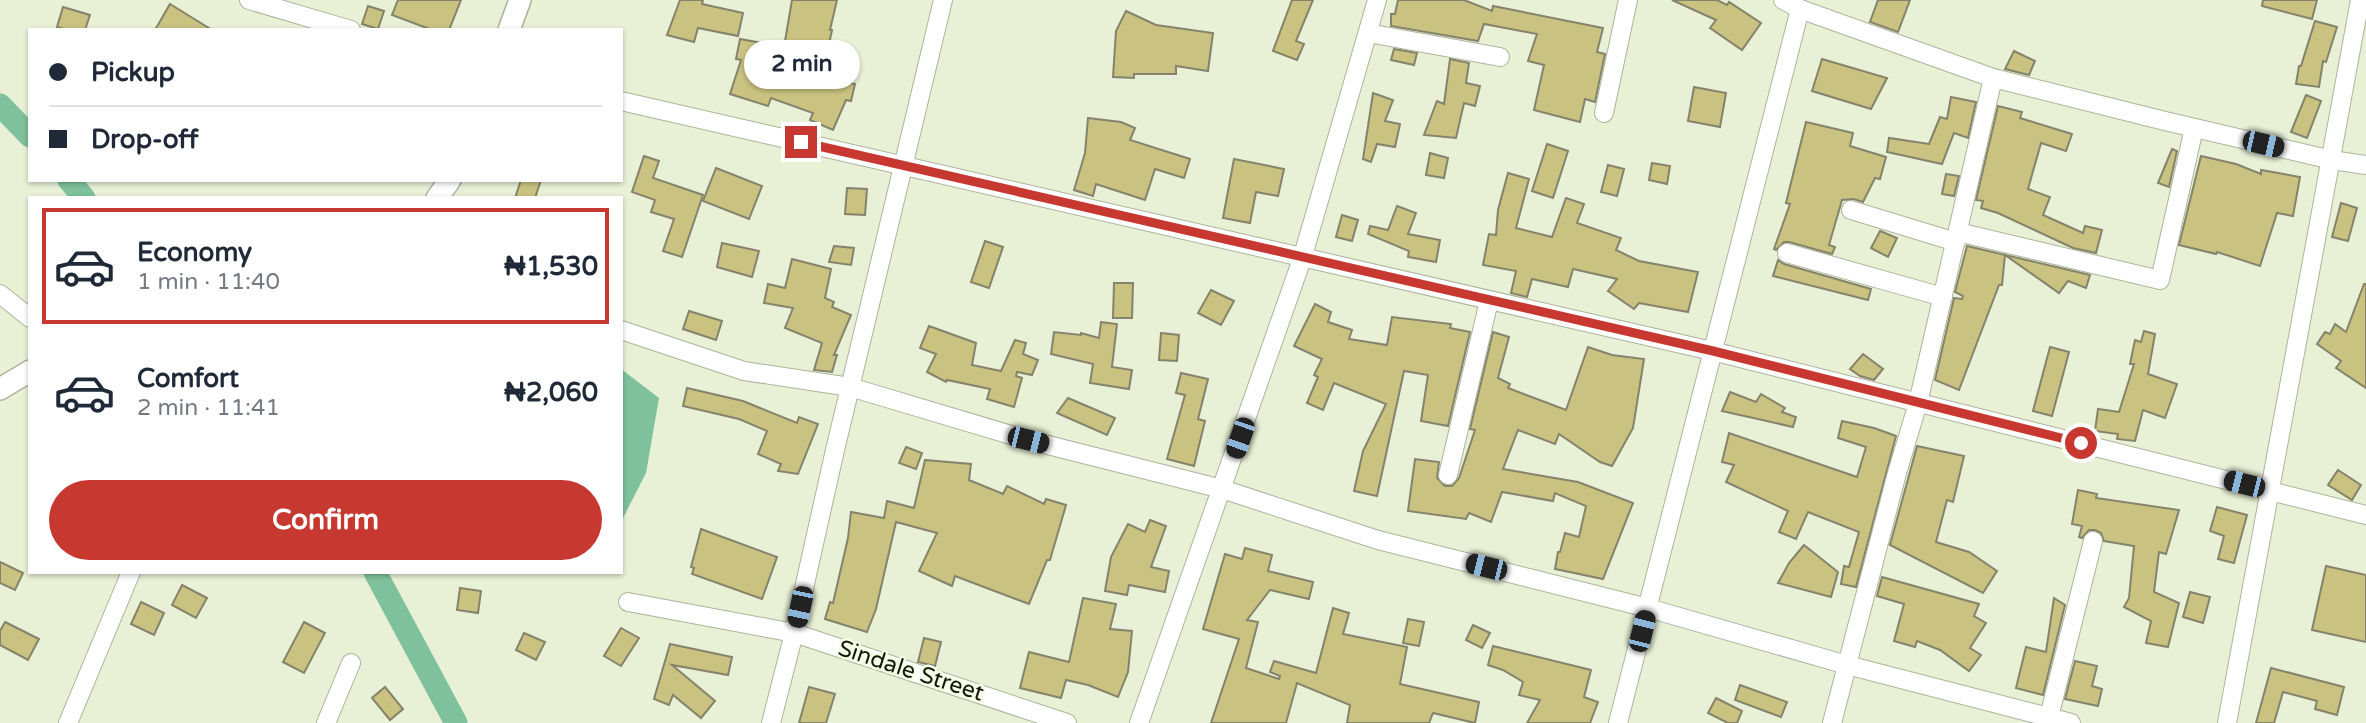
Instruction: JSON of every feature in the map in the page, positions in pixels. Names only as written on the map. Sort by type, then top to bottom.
[{"type":"street","points":[[249,0],[291,6],[346,28]]},
{"type":"street","points":[[510,28],[520,0]]},
{"type":"street","points":[[771,723],[943,0]]},
{"type":"street","points":[[1139,723],[1303,258],[1377,0]]},
{"type":"street","points":[[1604,113],[1628,0]]},
{"type":"street","points":[[1783,0],[1800,9],[1993,78],[2194,128],[2332,160],[2366,165]]},
{"type":"street","points":[[2227,723],[2360,0]]},
{"type":"street","points":[[1618,723],[1800,9]]},
{"type":"street","points":[[1368,33],[1500,57]]},
{"type":"street","points":[[1832,723],[1897,473],[1918,403],[1993,78]]},
{"type":"street","points":[[623,101],[1713,351],[2366,515]]},
{"type":"street","points":[[1851,209],[1957,237],[2160,280],[2194,128]]},
{"type":"street","points":[[1787,253],[1943,297]]},
{"type":"street","points":[[0,295],[28,316]]},
{"type":"street","points":[[1448,475],[1489,300]]},
{"type":"street","points":[[623,331],[744,371],[850,387],[1028,440],[1222,489],[1378,540],[1648,608],[1847,665],[2071,723]]},
{"type":"street","points":[[0,389],[28,372]]},
{"type":"street","points":[[2049,718],[2093,541]]},
{"type":"street","points":[[68,723],[130,574]]},
{"type":"street","name":"Sindale Street","points":[[628,602],[794,633],[1067,723]]},
{"type":"street","points":[[326,723],[351,663]]},
{"type":"shaded area","points":[[623,371],[659,398],[646,473],[623,518]]},
{"type":"building","points":[[398,0],[461,0],[450,28],[427,28],[392,15]]},
{"type":"building","points":[[680,0],[703,0],[702,4],[743,13],[738,36],[698,28],[694,42],[667,35]]},
{"type":"building","points":[[792,0],[837,0],[822,77],[855,84],[851,101],[846,100],[833,130],[810,120],[813,113],[771,98],[768,106],[730,94],[741,60],[736,59],[740,39],[784,47]]},
{"type":"building","points":[[1292,0],[1313,0],[1296,41],[1304,44],[1297,60],[1273,51]]},
{"type":"building","points":[[1398,0],[1464,0],[1492,11],[1493,6],[1603,28],[1597,52],[1605,54],[1595,102],[1585,99],[1580,122],[1534,110],[1544,65],[1528,61],[1537,34],[1484,24],[1478,41],[1391,26],[1391,14],[1395,14]]},
{"type":"building","points":[[1672,0],[1717,0],[1727,5],[1729,2],[1761,23],[1742,50],[1710,28],[1716,20]]},
{"type":"building","points":[[1878,0],[1910,0],[1898,32],[1870,22]]},
{"type":"building","points":[[2263,0],[2317,0],[2312,19],[2262,6]]},
{"type":"building","points":[[170,4],[209,28],[156,28]]},
{"type":"building","points":[[368,6],[384,11],[378,28],[362,24]]},
{"type":"building","points":[[63,7],[90,15],[86,28],[57,27]]},
{"type":"building","points":[[1126,11],[1156,25],[1213,33],[1208,71],[1176,66],[1176,74],[1113,77],[1116,31]]},
{"type":"building","points":[[2315,21],[2337,27],[2326,62],[2323,61],[2319,87],[2296,84],[2299,66]]},
{"type":"building","points":[[1394,49],[1417,53],[1414,65],[1391,60]]},
{"type":"building","points":[[2014,51],[2035,61],[2029,75],[2005,69]]},
{"type":"building","points":[[1450,59],[1469,63],[1466,83],[1480,86],[1475,106],[1464,103],[1456,138],[1424,135],[1437,101],[1444,104]]},
{"type":"building","points":[[1822,59],[1887,78],[1871,109],[1812,91]]},
{"type":"building","points":[[1694,87],[1726,93],[1720,127],[1688,121]]},
{"type":"building","points":[[1373,93],[1393,100],[1385,121],[1400,124],[1395,147],[1377,144],[1371,162],[1363,159]]},
{"type":"building","points":[[2306,95],[2321,101],[2307,138],[2291,132]]},
{"type":"building","points":[[1951,97],[1976,102],[1968,138],[1954,133],[1942,164],[1887,152],[1889,138],[1929,144],[1940,117],[1947,119]]},
{"type":"building","points":[[1998,106],[2022,112],[2020,118],[2072,134],[2066,151],[2041,143],[2028,189],[2050,197],[2043,215],[2083,233],[2085,226],[2102,230],[2096,253],[2073,248],[1998,213],[1981,208],[1983,201],[1976,200]]},
{"type":"building","points":[[1088,118],[1121,122],[1135,128],[1130,140],[1190,159],[1184,178],[1155,169],[1145,200],[1096,184],[1093,196],[1074,190],[1085,153]]},
{"type":"building","points":[[1806,122],[1853,133],[1850,146],[1886,157],[1880,179],[1875,178],[1863,202],[1854,199],[1842,200],[1829,245],[1835,247],[1832,254],[1789,242],[1784,242],[1774,249],[1790,204],[1786,203]]},
{"type":"building","points":[[1547,144],[1568,151],[1553,198],[1532,191]]},
{"type":"building","points":[[2172,149],[2177,151],[2169,187],[2158,183]]},
{"type":"building","points":[[1430,153],[1448,158],[1444,178],[1426,175]]},
{"type":"building","points":[[644,156],[659,161],[653,178],[703,195],[682,257],[663,251],[674,219],[651,212],[655,200],[632,192]]},
{"type":"building","points":[[2201,156],[2236,164],[2261,174],[2261,170],[2300,177],[2293,216],[2277,213],[2260,266],[2217,252],[2216,254],[2179,245]]},
{"type":"building","points":[[1234,159],[1284,169],[1278,196],[1256,192],[1250,223],[1223,218]]},
{"type":"building","points":[[1652,163],[1670,166],[1667,184],[1649,180]]},
{"type":"building","points":[[1608,165],[1624,169],[1617,196],[1601,192]]},
{"type":"building","points":[[716,168],[762,186],[749,219],[703,201]]},
{"type":"building","points":[[1508,173],[1529,179],[1516,228],[1552,237],[1566,198],[1584,204],[1577,223],[1621,238],[1616,250],[1639,261],[1698,272],[1688,312],[1639,303],[1634,309],[1608,291],[1617,279],[1573,269],[1568,287],[1532,279],[1527,297],[1511,293],[1516,271],[1483,265],[1489,234],[1496,235],[1498,210]]},
{"type":"building","points":[[1946,174],[1959,176],[1954,196],[1942,194]]},
{"type":"building","points":[[520,182],[540,182],[536,196],[516,196]]},
{"type":"building","points":[[847,188],[867,189],[865,215],[845,214]]},
{"type":"building","points":[[2341,203],[2357,208],[2348,241],[2332,237]]},
{"type":"building","points":[[1397,206],[1416,213],[1408,234],[1440,240],[1436,262],[1408,257],[1409,251],[1368,234],[1370,226],[1388,230]]},
{"type":"building","points":[[1342,215],[1358,220],[1352,241],[1336,237]]},
{"type":"building","points":[[1880,231],[1897,238],[1888,257],[1871,248]]},
{"type":"building","points":[[985,241],[1003,247],[989,288],[971,282]]},
{"type":"building","points":[[722,243],[759,251],[752,277],[717,267]]},
{"type":"building","points":[[834,246],[854,248],[851,265],[829,262]]},
{"type":"building","points":[[1967,246],[2090,275],[2086,288],[2068,281],[2059,293],[2005,255],[2002,285],[1999,285],[1959,390],[1935,380],[1954,298],[1962,299],[1963,296],[1955,292]]},
{"type":"building","points":[[792,259],[831,269],[825,298],[834,302],[832,307],[851,315],[834,355],[837,355],[832,372],[814,370],[822,343],[785,328],[793,308],[764,303],[768,284],[785,288]]},
{"type":"building","points":[[1778,260],[1871,289],[1868,300],[1773,276]]},
{"type":"building","points":[[1114,283],[1133,283],[1132,318],[1113,318]]},
{"type":"building","points":[[2364,284],[2366,388],[2336,368],[2341,361],[2317,344],[2325,332],[2330,334],[2335,324],[2346,332]]},
{"type":"building","points":[[1211,290],[1234,301],[1221,325],[1198,313]]},
{"type":"building","points":[[1315,304],[1331,312],[1328,322],[1352,330],[1349,339],[1387,345],[1392,317],[1451,324],[1450,328],[1470,332],[1448,426],[1421,421],[1428,375],[1404,371],[1377,496],[1354,491],[1363,451],[1386,404],[1334,383],[1323,410],[1307,403],[1318,377],[1314,375],[1322,359],[1294,346]]},
{"type":"building","points":[[689,311],[722,321],[716,340],[683,329]]},
{"type":"building","points":[[1101,322],[1117,324],[1112,367],[1132,370],[1129,389],[1090,383],[1093,364],[1051,354],[1054,332],[1081,333],[1099,338]]},
{"type":"building","points":[[929,326],[976,343],[972,365],[1001,371],[1015,340],[1026,343],[1023,354],[1038,360],[1032,375],[1017,372],[1016,376],[1022,378],[1014,407],[987,399],[990,389],[947,380],[946,382],[927,372],[936,354],[920,348]]},
{"type":"building","points":[[2144,331],[2155,334],[2148,374],[2177,384],[2165,418],[2143,410],[2135,441],[2117,439],[2118,434],[2095,431],[2098,409],[2119,412],[2134,364],[2130,364],[2135,340],[2141,342]]},
{"type":"building","points":[[1493,332],[1509,337],[1498,378],[1510,384],[1508,388],[1566,410],[1588,347],[1612,355],[1644,359],[1633,428],[1612,466],[1600,462],[1559,434],[1555,444],[1518,430],[1503,469],[1578,482],[1633,503],[1603,579],[1555,569],[1565,533],[1579,537],[1586,506],[1555,493],[1553,501],[1502,492],[1491,522],[1469,513],[1466,519],[1408,511],[1415,459],[1439,462],[1437,478],[1445,486],[1452,486],[1459,478],[1475,430],[1470,429]]},
{"type":"building","points":[[1161,333],[1179,335],[1177,361],[1159,360]]},
{"type":"building","points":[[2050,347],[2069,352],[2052,416],[2033,411]]},
{"type":"building","points":[[1863,354],[1883,369],[1874,380],[1860,376],[1850,369]]},
{"type":"building","points":[[1181,373],[1208,379],[1198,419],[1205,421],[1194,466],[1167,459],[1185,395],[1176,393]]},
{"type":"building","points":[[687,388],[743,401],[797,423],[799,417],[818,424],[798,474],[778,471],[781,464],[758,454],[767,431],[739,419],[683,406]]},
{"type":"building","points":[[1730,392],[1756,402],[1761,394],[1785,408],[1782,412],[1796,417],[1793,427],[1722,411]]},
{"type":"building","points":[[1068,398],[1115,418],[1107,435],[1057,413]]},
{"type":"building","points":[[1842,421],[1896,436],[1856,587],[1841,584],[1844,566],[1849,567],[1859,532],[1808,512],[1796,539],[1779,532],[1788,511],[1726,482],[1734,465],[1722,462],[1729,433],[1857,477],[1866,447],[1838,438]]},
{"type":"building","points":[[1917,446],[1964,456],[1953,502],[1947,500],[1936,542],[1969,552],[1997,571],[1983,593],[1890,545]]},
{"type":"building","points":[[906,447],[922,453],[916,469],[899,463]]},
{"type":"building","points":[[925,460],[971,464],[969,480],[1003,494],[1007,486],[1044,504],[1046,499],[1066,505],[1050,560],[1047,560],[1029,604],[955,576],[952,586],[919,571],[937,533],[896,522],[876,609],[867,632],[825,619],[830,602],[833,603],[848,538],[851,512],[884,518],[887,501],[914,508]]},
{"type":"building","points":[[2338,470],[2361,485],[2352,500],[2328,485]]},
{"type":"building","points":[[2078,490],[2097,494],[2096,498],[2179,510],[2166,554],[2159,552],[2154,592],[2179,603],[2168,647],[2146,643],[2151,621],[2124,607],[2129,598],[2134,546],[2104,541],[2101,533],[2095,530],[2089,530],[2082,538],[2079,537],[2082,526],[2072,524]]},
{"type":"building","points":[[2217,507],[2247,515],[2234,563],[2218,559],[2224,536],[2210,531]]},
{"type":"building","points":[[1150,520],[1166,526],[1151,567],[1169,571],[1165,592],[1129,585],[1127,595],[1105,591],[1111,557],[1128,524],[1145,532]]},
{"type":"building","points":[[701,529],[777,557],[762,599],[692,574],[694,568],[691,567]]},
{"type":"building","points":[[1804,545],[1838,572],[1831,597],[1778,583],[1789,563]]},
{"type":"building","points":[[1245,548],[1272,555],[1268,571],[1313,582],[1309,599],[1270,590],[1247,620],[1258,622],[1246,668],[1279,679],[1280,676],[1270,672],[1274,661],[1316,673],[1333,608],[1349,613],[1343,634],[1407,647],[1400,684],[1479,702],[1475,723],[1433,713],[1429,723],[1347,723],[1350,705],[1297,683],[1286,723],[1211,723],[1239,639],[1203,629],[1225,554],[1242,559]]},
{"type":"building","points":[[0,562],[23,573],[15,590],[0,583]]},
{"type":"building","points":[[2326,566],[2366,575],[2366,642],[2312,630]]},
{"type":"building","points":[[1882,577],[1979,604],[1974,616],[1986,623],[1970,648],[1981,655],[1969,671],[1940,650],[1917,641],[1915,647],[1894,641],[1904,604],[1877,596]]},
{"type":"building","points":[[182,585],[207,598],[196,618],[172,605]]},
{"type":"building","points":[[460,588],[481,591],[478,613],[457,610]]},
{"type":"building","points":[[2190,592],[2210,597],[2203,623],[2183,617]]},
{"type":"building","points":[[1083,598],[1116,604],[1110,629],[1132,631],[1128,672],[1118,697],[1066,680],[1061,698],[1020,688],[1029,652],[1069,662]]},
{"type":"building","points":[[2054,598],[2065,605],[2043,695],[2016,688],[2026,647],[2046,652]]},
{"type":"building","points":[[141,602],[164,613],[154,635],[131,624]]},
{"type":"building","points":[[1408,619],[1424,622],[1419,646],[1403,643]]},
{"type":"building","points":[[5,622],[39,639],[28,660],[0,645],[0,631]]},
{"type":"building","points":[[304,622],[325,633],[304,673],[283,662]]},
{"type":"building","points":[[1473,625],[1490,633],[1482,648],[1466,640]]},
{"type":"building","points":[[621,628],[639,638],[621,666],[604,656]]},
{"type":"building","points":[[524,633],[545,642],[536,660],[516,650]]},
{"type":"building","points":[[924,638],[941,642],[935,666],[918,662]]},
{"type":"building","points":[[670,644],[732,657],[728,675],[672,665],[715,701],[701,718],[673,695],[669,705],[654,699]]},
{"type":"building","points":[[1493,646],[1591,670],[1584,697],[1598,702],[1590,723],[1527,723],[1540,700],[1519,695],[1523,682],[1488,665]]},
{"type":"building","points":[[2075,661],[2097,666],[2092,686],[2102,689],[2098,706],[2065,699]]},
{"type":"building","points":[[2271,668],[2344,687],[2337,715],[2315,709],[2317,701],[2283,692],[2274,723],[2256,723]]},
{"type":"building","points":[[1740,685],[1787,702],[1781,717],[1735,700]]},
{"type":"building","points":[[385,687],[403,709],[390,720],[372,698]]},
{"type":"building","points":[[809,687],[835,694],[826,723],[799,723]]},
{"type":"building","points":[[1716,698],[1742,711],[1737,723],[1728,723],[1708,713]]},
{"type":"waterway","points":[[0,105],[28,134]]},
{"type":"waterway","points":[[71,182],[82,196]]},
{"type":"waterway","points":[[376,574],[456,723]]},
{"type":"route","points":[[801,142],[1713,351],[2081,443]]}]
